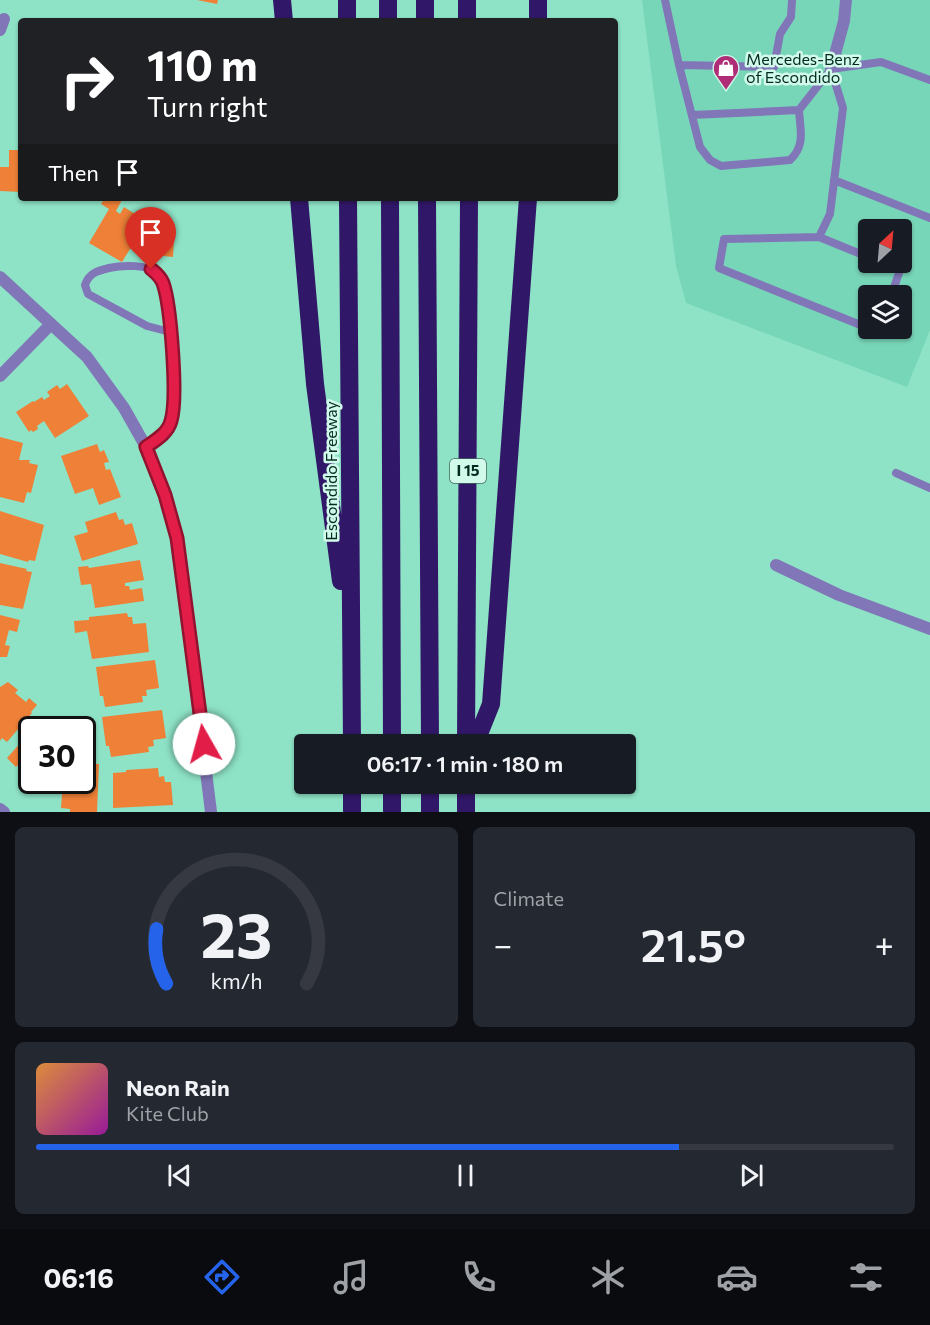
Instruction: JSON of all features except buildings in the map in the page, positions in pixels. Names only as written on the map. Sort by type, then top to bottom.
[{"type":"highway","points":[[282,0],[284,18]]},
{"type":"highway","points":[[347,0],[347,18]]},
{"type":"highway","points":[[388,0],[388,18]]},
{"type":"highway","points":[[425,0],[425,18]]},
{"type":"highway","points":[[467,0],[467,18]]},
{"type":"highway","points":[[538,0],[538,18]]},
{"type":"highway","points":[[299,201],[315,384],[351,658]]},
{"type":"highway","name":"Escondido Freeway","points":[[348,201],[352,734]]},
{"type":"highway","points":[[390,201],[392,734]]},
{"type":"highway","points":[[427,201],[430,734]]},
{"type":"highway","name":"I 15","points":[[466,734],[469,201]]},
{"type":"highway","points":[[479,734],[491,704],[528,201]]},
{"type":"highway","points":[[352,794],[352,812]]},
{"type":"highway","points":[[392,794],[392,812]]},
{"type":"highway","points":[[430,794],[430,812]]},
{"type":"highway","points":[[466,794],[466,812]]},
{"type":"street","points":[[831,69],[844,21],[846,0]]},
{"type":"street","points":[[0,278],[87,357],[124,408],[146,447],[165,495],[177,538],[211,812]]},
{"type":"street","points":[[0,376],[51,324]]},
{"type":"street","points":[[776,565],[839,595],[930,629]]},
{"type":"street","points":[[0,809],[4,812]]},
{"type":"lane","points":[[665,0],[700,147],[710,160],[722,166],[790,160],[798,153],[801,142],[799,110],[831,69],[880,62],[930,80]]},
{"type":"lane","points":[[679,65],[774,67],[780,34],[791,17],[792,0]]},
{"type":"lane","points":[[819,237],[830,214],[843,108],[831,69]]},
{"type":"lane","points":[[692,115],[799,110]]},
{"type":"lane","points":[[834,180],[930,218]]},
{"type":"lane","points":[[858,253],[819,237],[724,239],[719,268],[858,324]]},
{"type":"lane","points":[[146,447],[165,433],[171,421],[174,392],[170,332],[163,284],[159,275],[151,269],[117,267],[97,271],[88,277],[85,285],[88,294],[147,326],[170,332]]},
{"type":"lane","points":[[896,473],[930,488]]},
{"type":"shaded area","points":[[642,0],[930,0],[930,330],[907,387],[686,303],[676,266]]},
{"type":"place","name":"Mercedes-Benz of Escondido","points":[[726,91]]},
{"type":"route","points":[[151,269],[159,275],[163,284],[169,320],[174,392],[171,421],[165,433],[146,447],[165,495],[177,538],[204,744]]}]
